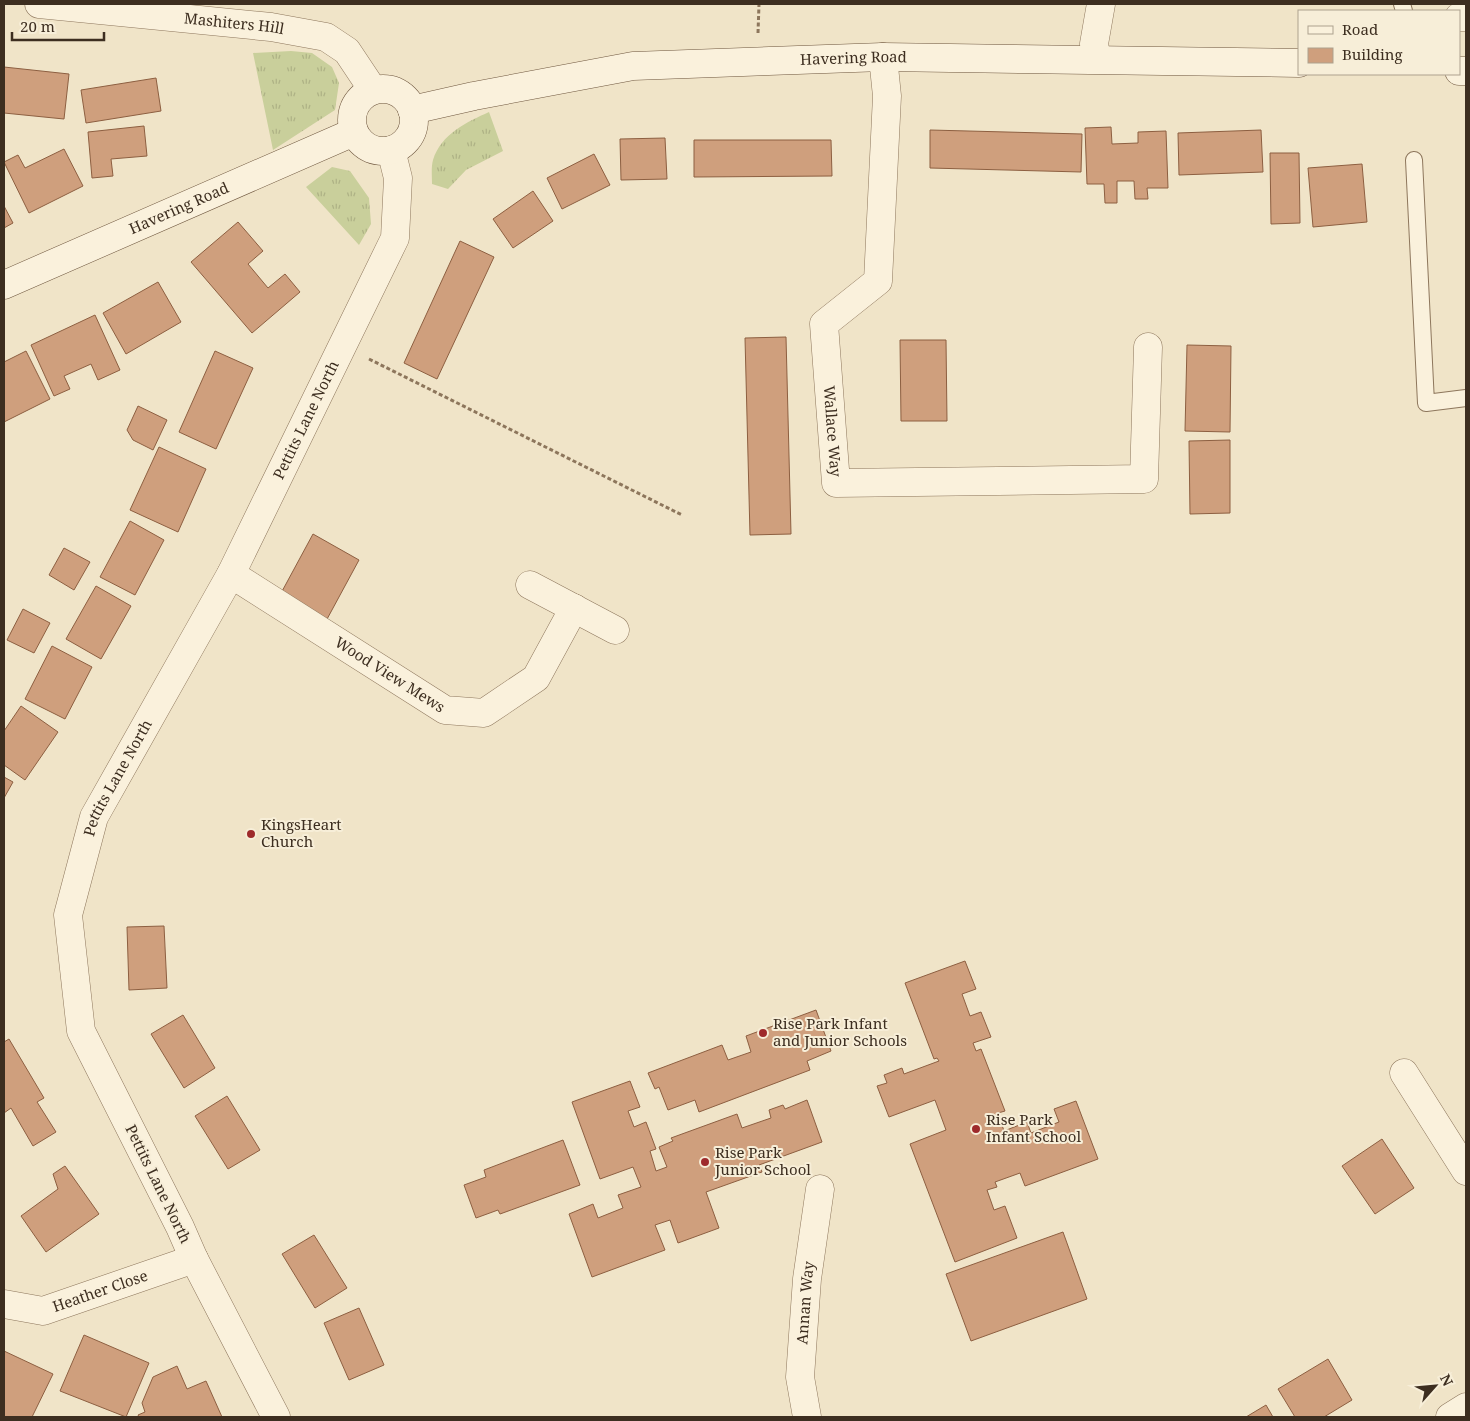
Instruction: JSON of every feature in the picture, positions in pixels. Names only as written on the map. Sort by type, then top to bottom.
[{"type":"street","name":"Mashiters Hill","points":[[39,4],[271,27],[326,37],[347,51],[373,90]]},
{"type":"street","points":[[1097,59],[1094,44],[1100,4]]},
{"type":"street","name":"Havering Road","points":[[412,110],[474,96],[633,66],[884,57],[1298,63]]},
{"type":"street","name":"Wallace Way","points":[[884,57],[887,96],[878,281],[824,324],[836,483],[1144,479],[1148,347]]},
{"type":"street","points":[[386,89],[396,92],[402,96],[412,110],[414,121],[410,136],[403,144],[390,150],[376,150],[366,146],[354,132],[352,113],[356,103],[373,90],[386,89]]},
{"type":"street","name":"Havering Road","points":[[4,285],[354,132]]},
{"type":"street","name":"Pettits Lane North","points":[[276,1417],[194,1259],[180,1227],[81,1031],[68,915],[94,817],[231,574],[395,238],[398,178],[390,150]]},
{"type":"street","name":"Wood View Mews","points":[[231,574],[445,710],[484,712],[536,678],[574,608]]},
{"type":"street","points":[[530,585],[615,630]]},
{"type":"street","points":[[1404,1073],[1466,1171]]},
{"type":"street","name":"Annan Way","points":[[807,1417],[800,1377],[807,1279],[820,1189]]},
{"type":"street","name":"Heather Close","points":[[4,1304],[43,1311],[194,1259]]},
{"type":"street","points":[[1450,1417],[1466,1407]]},
{"type":"lane","points":[[1414,160],[1426,403],[1466,398]]},
{"type":"path","points":[[342,345],[682,515]]},
{"type":"green space","points":[[291,51],[312,53],[332,67],[339,83],[335,110],[273,150],[253,53]]},
{"type":"green space","points":[[489,112],[503,151],[466,170],[448,189],[432,184],[433,160],[442,143],[456,130]]},
{"type":"green space","points":[[332,167],[350,171],[369,198],[371,224],[359,245],[306,187]]},
{"type":"building","points":[[4,67],[69,74],[64,119],[4,113]]},
{"type":"building","points":[[156,78],[161,111],[86,123],[81,90]]},
{"type":"building","points":[[144,126],[147,156],[111,159],[113,176],[92,178],[88,132]]},
{"type":"building","points":[[1111,127],[1112,144],[1138,143],[1138,132],[1166,131],[1168,188],[1147,188],[1148,199],[1135,199],[1134,181],[1117,181],[1117,203],[1105,203],[1104,184],[1087,184],[1085,128]]},
{"type":"building","points":[[930,130],[1082,134],[1081,172],[930,168]]},
{"type":"building","points":[[1261,130],[1263,172],[1179,175],[1178,133]]},
{"type":"building","points":[[665,138],[667,179],[621,180],[620,139]]},
{"type":"building","points":[[694,140],[831,140],[832,176],[694,177]]},
{"type":"building","points":[[64,149],[83,186],[29,213],[4,162],[18,155],[25,168]]},
{"type":"building","points":[[1270,153],[1299,153],[1300,223],[1271,224]]},
{"type":"building","points":[[594,154],[610,185],[562,209],[547,178]]},
{"type":"building","points":[[1362,164],[1367,222],[1313,227],[1308,168]]},
{"type":"building","points":[[533,191],[553,221],[513,248],[493,219]]},
{"type":"building","points":[[4,206],[13,223],[4,228]]},
{"type":"building","points":[[238,222],[263,251],[248,264],[268,288],[285,274],[300,292],[252,333],[191,262]]},
{"type":"building","points":[[460,241],[494,257],[437,379],[404,363]]},
{"type":"building","points":[[158,282],[181,322],[126,354],[103,313]]},
{"type":"building","points":[[95,315],[120,370],[98,380],[91,364],[64,376],[70,389],[54,396],[31,345]]},
{"type":"building","points":[[786,337],[791,534],[750,535],[745,338]]},
{"type":"building","points":[[900,340],[946,340],[947,421],[901,421]]},
{"type":"building","points":[[1187,345],[1231,346],[1230,432],[1185,431]]},
{"type":"building","points":[[26,351],[50,399],[4,422],[4,362]]},
{"type":"building","points":[[215,351],[253,368],[216,449],[179,432]]},
{"type":"building","points":[[138,406],[167,420],[153,450],[133,440],[127,430]]},
{"type":"building","points":[[1230,440],[1230,513],[1190,514],[1189,441]]},
{"type":"building","points":[[159,447],[206,469],[178,532],[130,510]]},
{"type":"building","points":[[130,521],[164,540],[135,595],[100,577]]},
{"type":"building","points":[[313,534],[359,560],[326,621],[280,595]]},
{"type":"building","points":[[64,548],[90,562],[74,590],[49,575]]},
{"type":"building","points":[[96,586],[131,606],[101,659],[66,639]]},
{"type":"building","points":[[23,609],[50,623],[34,653],[7,640]]},
{"type":"building","points":[[52,646],[92,667],[65,719],[25,699]]},
{"type":"building","points":[[21,706],[58,732],[25,780],[4,765],[4,731]]},
{"type":"building","points":[[4,777],[13,782],[4,798]]},
{"type":"building","points":[[164,926],[167,988],[129,990],[127,927]]},
{"type":"building","points":[[965,961],[976,989],[962,994],[970,1016],[981,1012],[991,1037],[973,1043],[976,1051],[981,1049],[1005,1111],[998,1113],[1004,1131],[1027,1122],[1031,1133],[1059,1122],[1054,1109],[1076,1101],[1098,1159],[1025,1186],[1020,1173],[995,1182],[997,1187],[987,1190],[994,1210],[1005,1206],[1017,1238],[955,1262],[910,1144],[946,1130],[935,1100],[889,1117],[877,1086],[887,1083],[884,1075],[902,1068],[904,1074],[939,1061],[937,1058],[934,1059],[905,983]]},
{"type":"building","points":[[816,1010],[831,1051],[807,1061],[810,1070],[699,1112],[695,1100],[668,1110],[659,1087],[655,1089],[648,1073],[722,1045],[728,1060],[751,1052],[746,1036]]},
{"type":"building","points":[[183,1015],[215,1068],[184,1088],[151,1034]]},
{"type":"building","points":[[9,1039],[44,1098],[37,1102],[56,1132],[33,1146],[11,1108],[4,1113],[4,1042]]},
{"type":"building","points":[[630,1081],[640,1107],[628,1111],[634,1127],[646,1122],[656,1149],[650,1151],[656,1171],[667,1167],[659,1147],[673,1141],[671,1138],[737,1114],[742,1128],[771,1118],[769,1110],[783,1105],[785,1109],[807,1100],[822,1142],[759,1165],[762,1172],[706,1192],[719,1228],[678,1243],[670,1220],[655,1225],[665,1250],[592,1277],[569,1214],[593,1204],[598,1218],[623,1208],[618,1195],[641,1187],[633,1167],[600,1179],[572,1102]]},
{"type":"building","points":[[227,1096],[260,1150],[228,1169],[195,1116]]},
{"type":"building","points":[[1382,1139],[1414,1188],[1375,1214],[1342,1166]]},
{"type":"building","points":[[563,1140],[580,1185],[500,1214],[498,1210],[476,1218],[464,1185],[486,1177],[484,1170]]},
{"type":"building","points":[[65,1166],[99,1214],[46,1252],[21,1216],[58,1189],[53,1174]]},
{"type":"building","points":[[1063,1232],[1087,1299],[971,1341],[946,1274]]},
{"type":"building","points":[[314,1235],[347,1288],[315,1308],[282,1254]]},
{"type":"building","points":[[359,1308],[384,1365],[349,1380],[324,1323]]},
{"type":"building","points":[[84,1335],[149,1363],[126,1417],[60,1391]]},
{"type":"building","points":[[4,1351],[53,1374],[32,1417],[4,1417]]},
{"type":"building","points":[[1328,1359],[1352,1400],[1324,1417],[1295,1417],[1278,1389]]},
{"type":"building","points":[[177,1366],[187,1389],[206,1381],[222,1417],[139,1417],[138,1415],[145,1412],[142,1403],[153,1377]]},
{"type":"building","points":[[1266,1405],[1273,1417],[1246,1417]]},
{"type":"place","name":"KingsHeart Church","points":[[251,834]]},
{"type":"place","name":"Rise Park Infant and Junior Schools","points":[[763,1033]]},
{"type":"place","name":"Rise Park Infant School","points":[[976,1129]]},
{"type":"place","name":"Rise Park Junior School","points":[[705,1162]]}]
